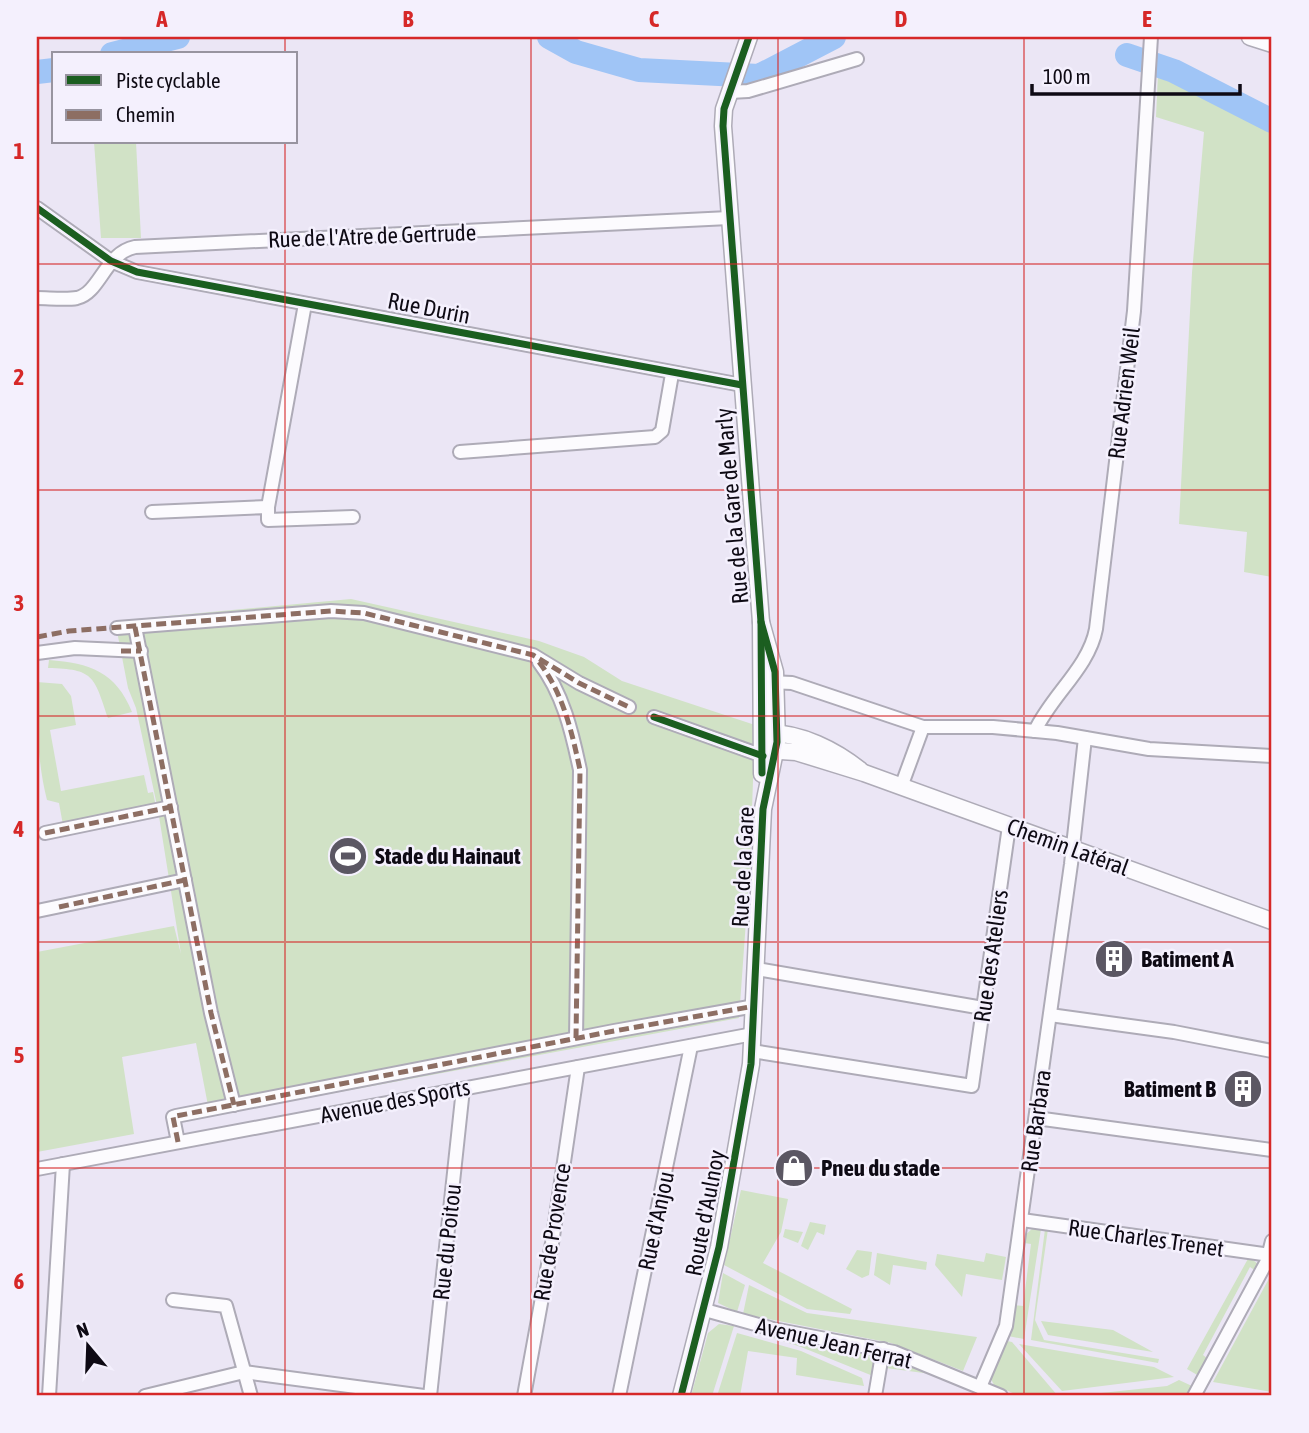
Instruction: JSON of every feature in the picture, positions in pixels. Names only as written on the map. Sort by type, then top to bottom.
[{"type":"street","name":"Rue de la Gare de Marly","points":[[749,37],[723,126],[761,622],[772,654],[769,682]]},
{"type":"street","name":"Rue Adrien Weil","points":[[1035,731],[1048,705],[1090,650],[1097,629],[1134,312],[1151,37]]},
{"type":"street","points":[[1250,37],[1272,44]]},
{"type":"street","points":[[732,89],[748,91],[857,59]]},
{"type":"street","name":"Rue Durin","points":[[37,208],[111,261],[151,275],[742,385]]},
{"type":"street","name":"Rue de l'Atre de Gertrude","points":[[37,298],[78,298],[86,293],[122,251],[141,246],[730,218]]},
{"type":"street","points":[[305,304],[268,507],[268,520],[353,517]]},
{"type":"street","points":[[460,452],[655,438],[662,431],[672,374]]},
{"type":"street","points":[[152,512],[268,507]]},
{"type":"street","points":[[117,628],[349,611],[533,655],[579,683],[629,707]]},
{"type":"street","points":[[135,627],[211,1013],[234,1105]]},
{"type":"street","points":[[37,653],[75,648],[141,652]]},
{"type":"street","points":[[533,655],[550,677],[572,730],[579,770],[576,1038]]},
{"type":"street","points":[[654,717],[767,752],[770,733],[769,682],[796,684],[923,727],[1035,731],[1149,749],[1272,756]]},
{"type":"street","points":[[901,786],[923,727]]},
{"type":"street","name":"Chemin Latéral","points":[[770,733],[837,753],[864,774]]},
{"type":"street","name":"Rue Barbara","points":[[980,1387],[1006,1326],[1073,849],[1085,738]]},
{"type":"street","name":"Chemin Latéral","points":[[767,752],[794,752],[901,786],[1272,921]]},
{"type":"street","name":"Rue de la Gare","points":[[753,1034],[767,752]]},
{"type":"street","points":[[45,833],[172,807]]},
{"type":"street","name":"Rue des Ateliers","points":[[752,1051],[972,1086],[1009,826]]},
{"type":"street","points":[[37,911],[186,880]]},
{"type":"street","points":[[757,969],[983,1008]]},
{"type":"street","points":[[178,1142],[173,1117],[576,1038],[755,1006]]},
{"type":"street","points":[[1050,1015],[1174,1032],[1272,1051]]},
{"type":"street","name":"Avenue des Sports","points":[[37,1169],[753,1034]]},
{"type":"street","name":"Route d'Aulnoy","points":[[681,1396],[705,1310],[731,1190],[753,1034]]},
{"type":"street","name":"Rue d'Anjou","points":[[619,1396],[691,1046]]},
{"type":"street","name":"Rue de Provence","points":[[524,1396],[578,1067]]},
{"type":"street","name":"Rue du Poitou","points":[[430,1396],[463,1089]]},
{"type":"street","points":[[1036,1118],[1272,1150]]},
{"type":"street","points":[[49,1396],[63,1164]]},
{"type":"street","name":"Rue Charles Trenet","points":[[1022,1220],[1270,1255]]},
{"type":"street","points":[[1194,1396],[1270,1255],[1272,1241]]},
{"type":"street","points":[[173,1300],[226,1306],[251,1396]]},
{"type":"street","name":"Avenue Jean Ferrat","points":[[705,1310],[763,1326],[883,1349],[1001,1396]]},
{"type":"street","points":[[875,1396],[883,1349]]},
{"type":"street","points":[[145,1396],[244,1372],[424,1396]]},
{"type":"green space","points":[[1158,73],[1272,131],[1272,577],[1244,572],[1247,532],[1179,524],[1192,273],[1204,132],[1156,117]]},
{"type":"green space","points":[[94,144],[136,144],[141,238],[101,238]]},
{"type":"green space","points":[[351,599],[539,641],[584,657],[622,681],[755,725],[750,865],[739,1018],[210,1116],[196,1043],[122,1057],[134,1134],[37,1152],[37,952],[174,926],[181,954],[158,810],[136,708],[128,688],[115,621]]},
{"type":"green space","points":[[49,660],[77,664],[100,672],[118,687],[132,712],[108,718],[90,678],[75,670],[48,668]]},
{"type":"green space","points":[[37,682],[62,684],[71,696],[76,725],[50,730],[61,791],[144,775],[148,793],[153,792],[156,807],[63,825],[59,803],[47,800],[41,771]]},
{"type":"green space","points":[[741,1190],[788,1199],[781,1232],[763,1263],[852,1309],[850,1314],[807,1309],[724,1265]]},
{"type":"green space","points":[[810,1222],[826,1225],[824,1235],[817,1232],[808,1250],[801,1246]]},
{"type":"green space","points":[[1033,1228],[1041,1229],[1024,1339],[1008,1336],[1015,1305],[1023,1306],[1031,1244],[1024,1243],[1024,1236]]},
{"type":"green space","points":[[785,1229],[803,1232],[798,1243],[783,1237]]},
{"type":"green space","points":[[1045,1229],[1048,1229],[1035,1320],[1044,1340],[1159,1359],[1158,1363],[1031,1340]]},
{"type":"green space","points":[[857,1250],[872,1252],[869,1275],[862,1278],[846,1269]]},
{"type":"green space","points":[[877,1253],[927,1262],[926,1270],[893,1265],[890,1285],[874,1275]]},
{"type":"green space","points":[[986,1253],[1006,1257],[1002,1280],[966,1274],[962,1297],[935,1265],[937,1254],[984,1262]]},
{"type":"green space","points":[[1249,1257],[1258,1264],[1256,1271],[1250,1267],[1203,1355],[1208,1359],[1199,1376],[1187,1369]]},
{"type":"green space","points":[[723,1273],[745,1285],[737,1312],[718,1303]]},
{"type":"green space","points":[[1272,1273],[1272,1392],[1213,1382]]},
{"type":"green space","points":[[749,1285],[807,1313],[977,1337],[963,1371],[891,1343],[743,1314]]},
{"type":"green space","points":[[1041,1321],[1113,1330],[1153,1352],[1048,1335]]},
{"type":"green space","points":[[719,1324],[734,1326],[712,1396],[691,1396],[708,1333]]},
{"type":"green space","points":[[740,1327],[866,1352],[875,1361],[873,1376],[801,1347]]},
{"type":"green space","points":[[737,1333],[801,1351],[862,1378],[864,1386],[796,1375],[797,1358],[748,1351],[740,1396],[717,1396]]},
{"type":"green space","points":[[1007,1341],[1012,1342],[1058,1396],[1020,1396],[994,1385],[991,1379]]},
{"type":"green space","points":[[1019,1344],[1154,1367],[1174,1377],[1062,1391]]},
{"type":"green space","points":[[892,1360],[897,1360],[931,1374],[886,1368]]},
{"type":"green space","points":[[1179,1380],[1192,1386],[1187,1396],[1073,1396],[1167,1386]]},
{"type":"waterway","points":[[120,52],[178,37]]},
{"type":"waterway","points":[[549,37],[576,52],[639,70],[759,76],[834,37]]},
{"type":"waterway","points":[[1127,55],[1174,71],[1272,121]]},
{"type":"waterway","points":[[37,72],[52,70]]},
{"type":"marked path","points":[[37,637],[69,631],[331,611],[364,613],[533,655],[579,683],[629,707]]},
{"type":"marked path","points":[[135,627],[211,1013],[234,1105]]},
{"type":"marked path","points":[[121,651],[141,651]]},
{"type":"marked path","points":[[539,662],[560,700],[570,727],[580,770],[576,1038]]},
{"type":"marked path","points":[[45,833],[171,807]]},
{"type":"marked path","points":[[59,907],[185,880]]},
{"type":"marked path","points":[[178,1142],[173,1117],[176,1116],[755,1006]]},
{"type":"cycle path","points":[[749,37],[724,109],[723,126],[761,622],[762,773]]},
{"type":"cycle path","points":[[37,208],[111,261],[137,272],[742,385]]},
{"type":"cycle path","points":[[681,1396],[719,1247],[751,1064],[763,809],[777,742],[775,672],[761,622]]},
{"type":"cycle path","points":[[654,717],[763,756]]},
{"type":"place","name":"Stade du Hainaut","points":[[348,856]]},
{"type":"place","name":"Batiment A","points":[[1114,959]]},
{"type":"place","name":"Batiment B","points":[[1243,1089]]},
{"type":"place","name":"Pneu du stade","points":[[794,1168]]}]
